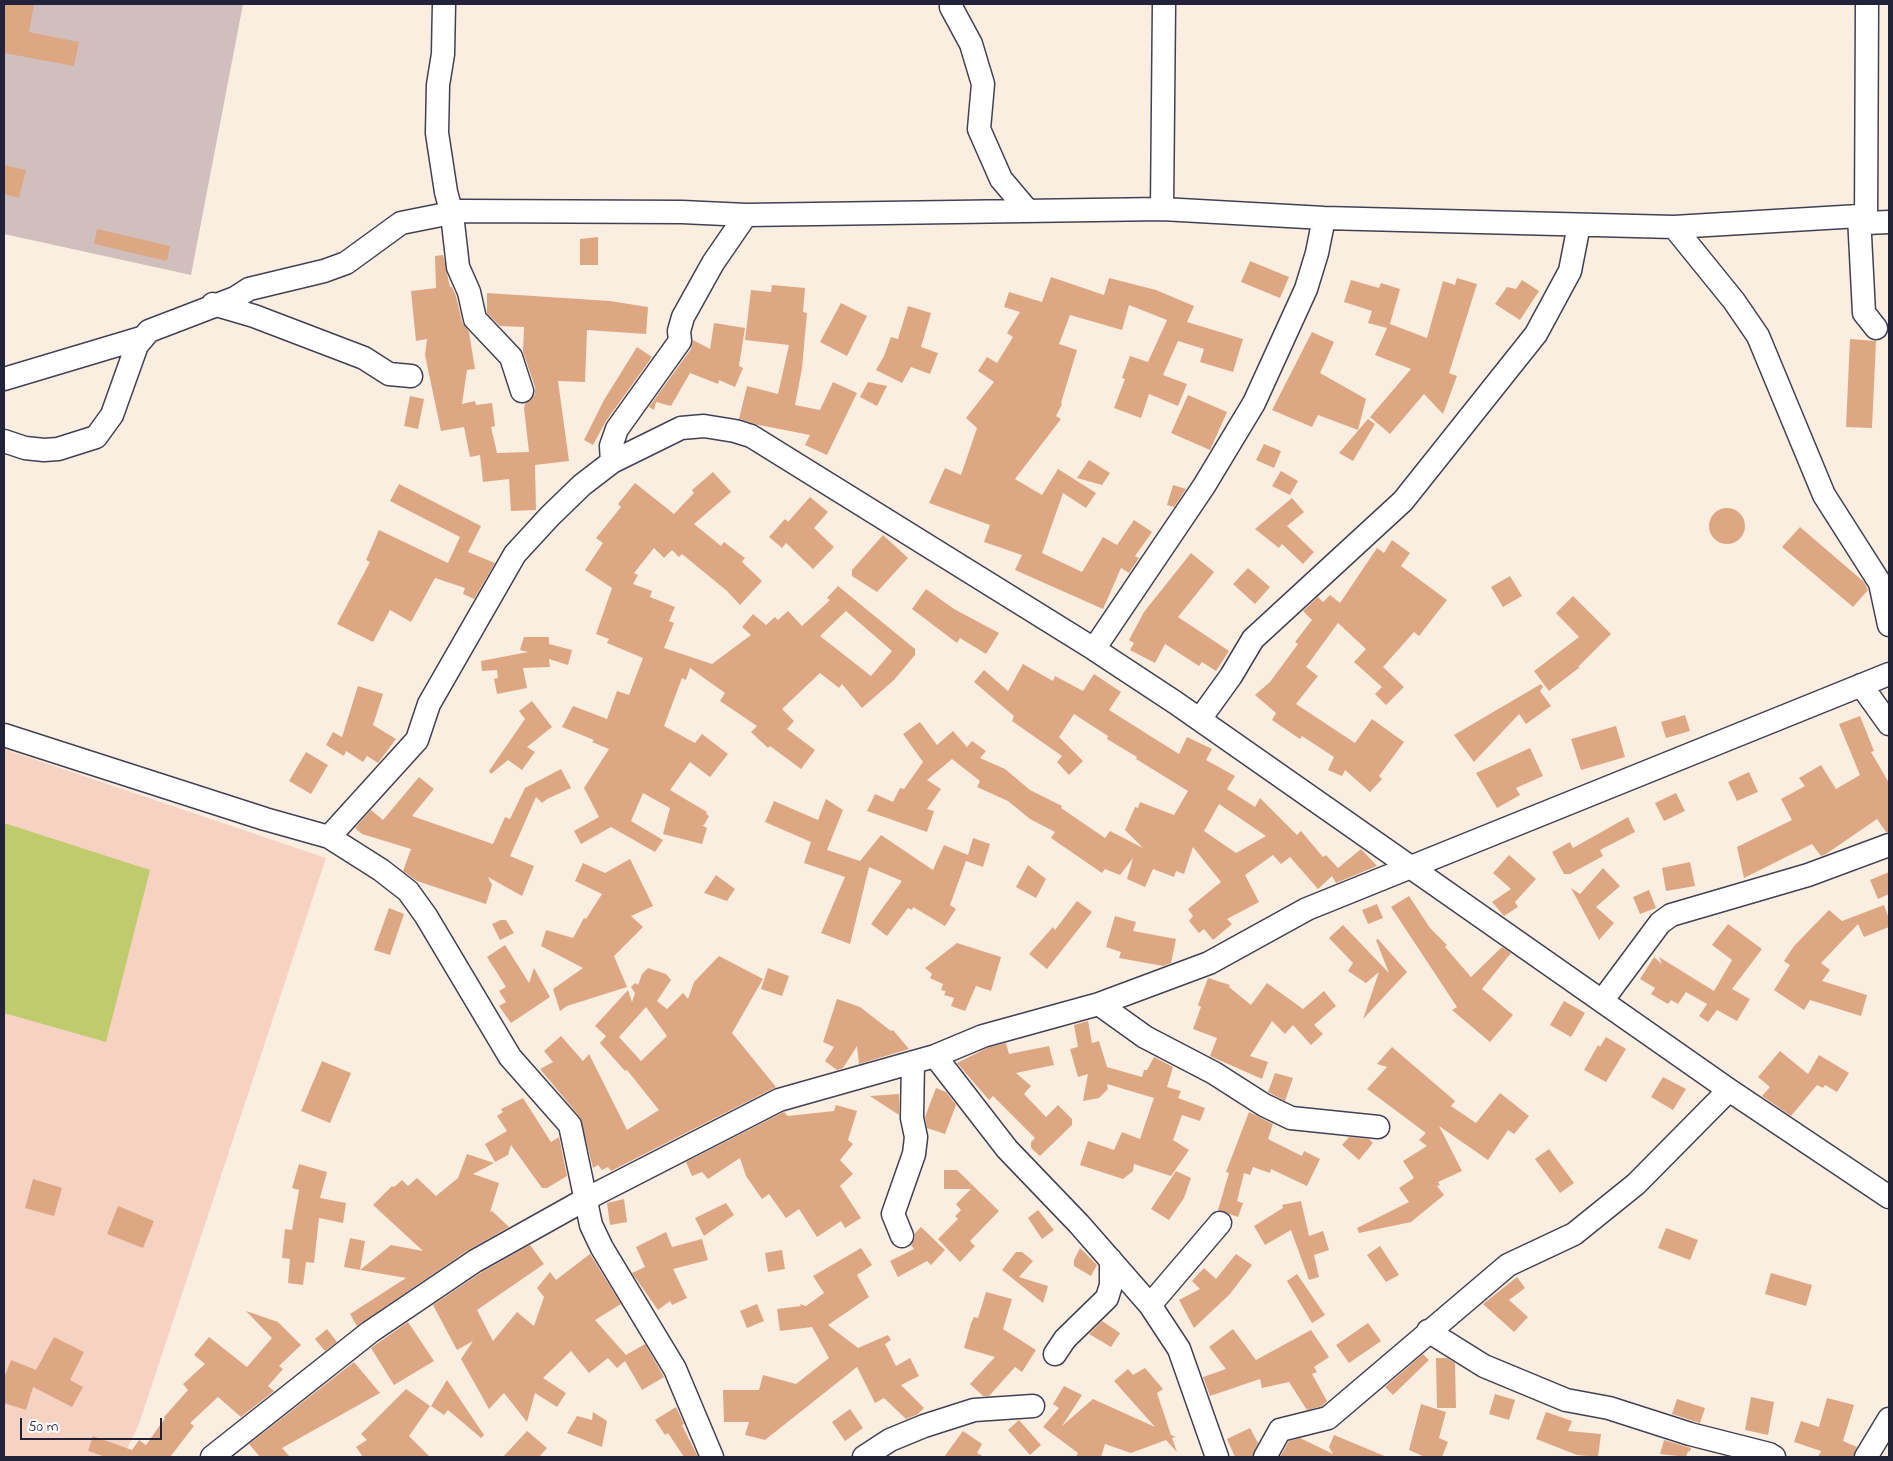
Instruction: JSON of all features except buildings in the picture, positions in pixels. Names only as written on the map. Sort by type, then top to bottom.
[{"type":"street","points":[[444,4],[443,54],[438,85],[437,133],[446,192],[452,214],[458,267],[469,292],[475,319],[511,358],[522,391]]},
{"type":"street","points":[[952,4],[951,7],[971,44],[983,84],[979,129],[1000,179],[1028,211]]},
{"type":"street","points":[[1162,209],[1164,4]]},
{"type":"street","points":[[1868,4],[1863,219],[1864,313],[1876,328]]},
{"type":"street","points":[[4,441],[25,448],[44,450],[58,449],[96,437],[112,415],[129,364],[141,338],[149,331],[213,304],[235,298],[249,289],[324,271],[346,263],[401,223],[412,219],[452,214],[461,210],[682,212],[746,215],[1162,209],[1324,218],[1674,227],[1863,219],[1889,222]]},
{"type":"street","points":[[612,462],[611,446],[617,429],[680,341],[679,331],[683,317],[713,263],[746,215]]},
{"type":"street","points":[[1094,649],[1204,486],[1254,403],[1306,289],[1317,254],[1324,218]]},
{"type":"street","points":[[1200,719],[1231,676],[1253,638],[1403,501],[1536,334],[1570,271],[1579,225]]},
{"type":"street","points":[[1674,227],[1734,301],[1758,336],[1779,382],[1824,495],[1880,583],[1889,625]]},
{"type":"street","points":[[213,304],[254,316],[364,358],[389,374],[411,376]]},
{"type":"street","points":[[4,379],[141,338]]},
{"type":"street","points":[[329,837],[417,740],[429,704],[515,554],[582,485],[612,462],[681,428],[704,426],[751,436],[1094,649],[1200,719],[1729,1090],[1889,1197]]},
{"type":"street","points":[[212,1457],[370,1332],[476,1260],[586,1199],[779,1100],[935,1056],[983,1036],[1099,1004],[1209,963],[1307,909],[1410,865],[1889,674]]},
{"type":"street","points":[[1862,685],[1889,724]]},
{"type":"street","points":[[4,736],[265,819],[329,837],[381,870],[408,891],[426,916],[510,1057],[570,1125],[590,1225],[675,1369],[712,1457]]},
{"type":"street","points":[[1602,1001],[1660,923],[1671,915],[1808,875],[1889,845]]},
{"type":"street","points":[[1099,1004],[1145,1037],[1214,1073],[1264,1105],[1291,1118],[1378,1127]]},
{"type":"street","points":[[935,1056],[1007,1148],[1150,1305],[1179,1350],[1217,1457]]},
{"type":"street","points":[[902,1236],[893,1214],[915,1145],[916,1137],[912,1118],[913,1062]]},
{"type":"street","points":[[1265,1457],[1280,1430],[1328,1418],[1428,1331],[1508,1265],[1574,1234],[1636,1184],[1729,1090]]},
{"type":"street","points":[[1150,1305],[1220,1224]]},
{"type":"street","points":[[1055,1354],[1065,1339],[1107,1298],[1111,1286],[1111,1260]]},
{"type":"street","points":[[1428,1331],[1484,1366],[1566,1400],[1609,1408],[1690,1434],[1769,1454],[1774,1457]]},
{"type":"street","points":[[864,1457],[890,1440],[924,1426],[966,1413],[1033,1406]]},
{"type":"street","points":[[1866,1457],[1889,1418]]},
{"type":"shaded area","points":[[4,4],[243,4],[191,275],[4,234]]},
{"type":"shaded area","points":[[4,749],[326,858],[139,1424],[123,1457],[4,1457]]},
{"type":"green space","points":[[4,823],[150,870],[106,1042],[4,1013]]}]
